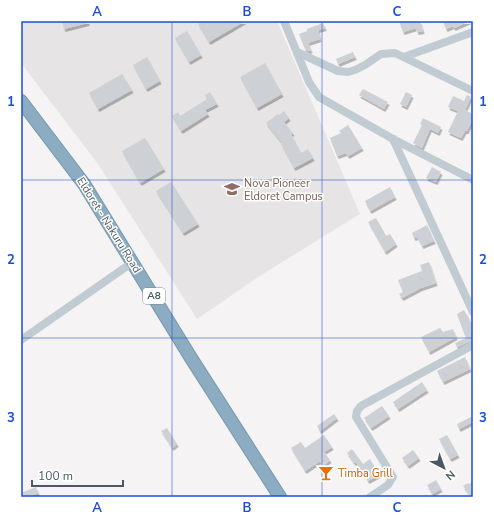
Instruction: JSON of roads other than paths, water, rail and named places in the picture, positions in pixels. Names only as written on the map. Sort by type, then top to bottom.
[{"type":"highway","name":"Eldoret - Nakuru Road","points":[[21,101],[84,184],[191,358],[280,497]]},
{"type":"street","points":[[284,21],[309,82],[319,97],[393,139],[473,180]]},
{"type":"street","points":[[404,56],[473,32]]},
{"type":"street","points":[[296,52],[338,71],[348,72],[365,65],[381,54],[395,53],[404,56],[473,91]]},
{"type":"street","points":[[393,139],[473,312]]},
{"type":"street","points":[[21,340],[133,262]]},
{"type":"street","points":[[370,497],[388,485],[393,477],[361,427],[356,417],[357,411],[361,406],[473,345]]},
{"type":"place","name":"Nova Pioneer Eldoret Campus","points":[[232,189]]},
{"type":"place","name":"Timba Grill","points":[[326,473]]}]
